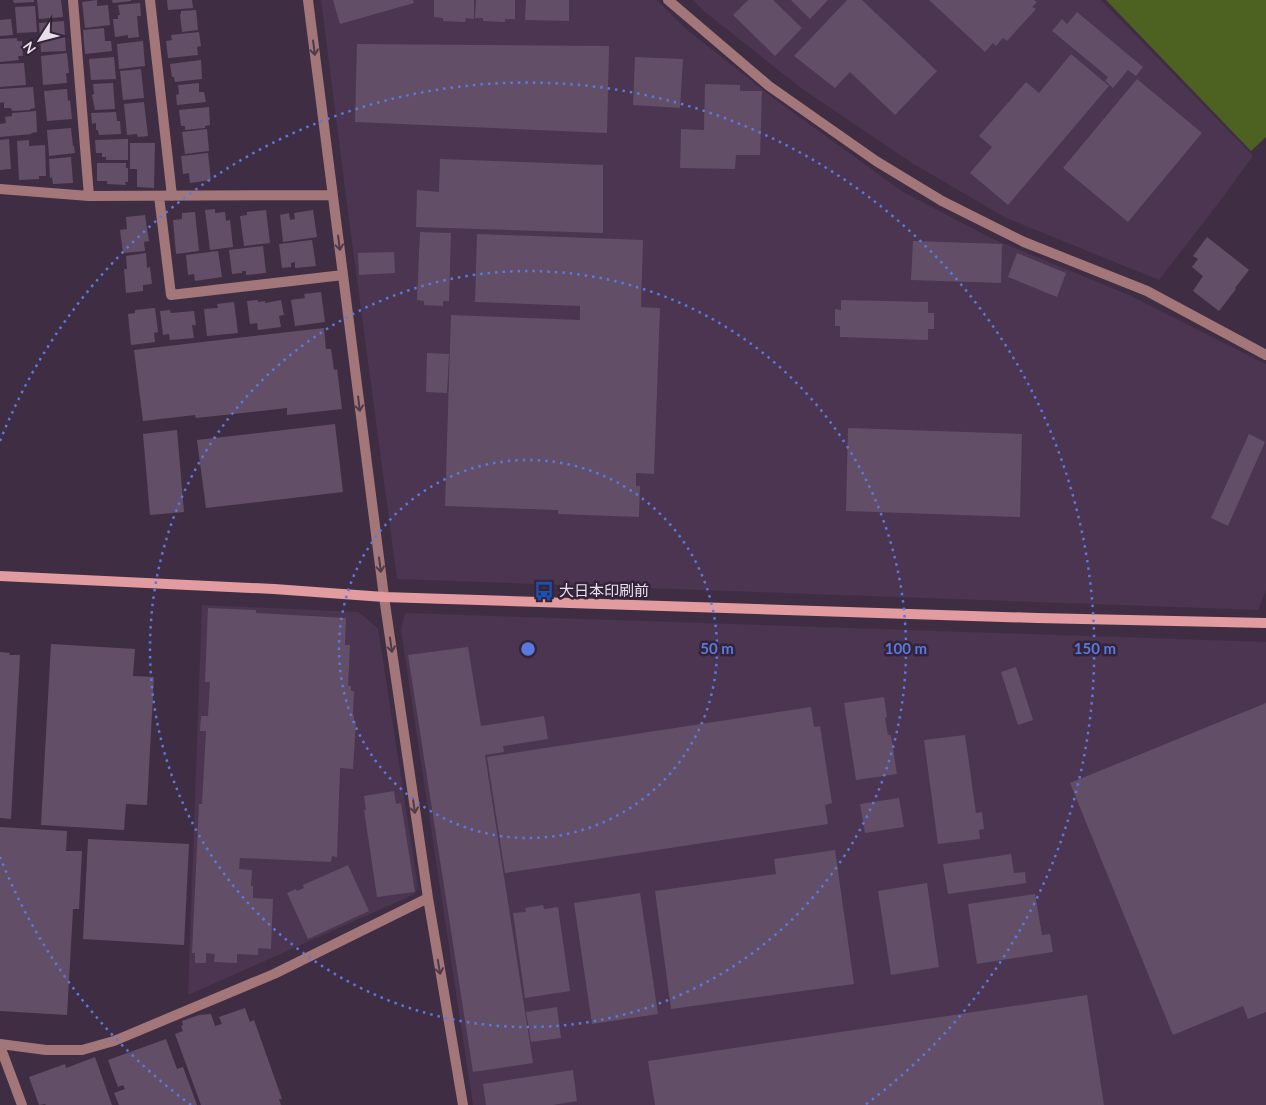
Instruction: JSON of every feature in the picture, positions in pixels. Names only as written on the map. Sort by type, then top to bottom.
[{"type":"street","points":[[73,0],[89,196]]},
{"type":"street","points":[[150,0],[172,196]]},
{"type":"street","points":[[308,0],[384,597],[428,898],[461,1104]]},
{"type":"street","points":[[668,0],[769,86],[876,161],[942,201],[1024,242],[1147,291],[1266,355]]},
{"type":"street","points":[[0,189],[89,196],[332,194]]},
{"type":"street","points":[[158,196],[171,295],[343,275]]},
{"type":"street","points":[[0,576],[274,589],[384,597],[1037,618],[1266,623]]},
{"type":"street","points":[[22,1105],[0,1045],[46,1050],[82,1050],[114,1041],[274,974],[428,898]]},
{"type":"shaded area","points":[[321,0],[657,0],[686,29],[776,100],[903,192],[993,239],[1129,295],[1266,364],[1266,591],[1258,610],[397,579]]},
{"type":"shaded area","points":[[693,0],[1101,0],[1253,156],[1159,280],[1006,218],[912,163],[801,88],[705,12]]},
{"type":"shaded area","points":[[202,605],[358,612],[378,628],[418,887],[415,894],[188,995]]},
{"type":"shaded area","points":[[405,613],[1266,642],[1266,1105],[473,1105],[401,630]]},
{"type":"green space","points":[[1106,0],[1266,0],[1266,137],[1251,151]]},
{"type":"building","points":[[13,0],[34,0],[34,2],[14,3]]},
{"type":"building","points":[[37,0],[61,0],[63,17],[39,19]]},
{"type":"building","points":[[97,0],[97,6],[108,5],[110,25],[85,28],[82,2]]},
{"type":"building","points":[[112,0],[131,0],[131,1],[113,3]]},
{"type":"building","points":[[167,0],[192,0],[193,8],[168,10]]},
{"type":"building","points":[[333,0],[413,0],[414,3],[340,24]]},
{"type":"building","points":[[434,0],[474,0],[474,19],[466,18],[465,22],[443,21],[443,18],[434,17]]},
{"type":"building","points":[[476,0],[515,0],[515,19],[505,19],[505,22],[483,21],[483,18],[475,18]]},
{"type":"building","points":[[526,0],[569,0],[569,21],[525,20]]},
{"type":"building","points":[[748,0],[773,0],[802,28],[775,56],[733,15]]},
{"type":"building","points":[[791,0],[828,0],[810,19]]},
{"type":"building","points":[[847,0],[862,0],[937,71],[895,115],[850,72],[835,88],[794,56]]},
{"type":"building","points":[[929,0],[1034,0],[1037,2],[1032,7],[1036,9],[1007,41],[1003,38],[996,46],[993,43],[985,52]]},
{"type":"building","points":[[140,3],[141,16],[137,16],[139,37],[128,38],[128,35],[115,37],[113,19],[118,19],[118,15],[120,15],[118,5]]},
{"type":"building","points":[[35,6],[37,32],[17,33],[15,7]]},
{"type":"building","points":[[196,10],[198,30],[182,32],[181,11]]},
{"type":"building","points":[[1077,12],[1143,67],[1136,76],[1128,70],[1113,88],[1105,81],[1108,77],[1052,31],[1062,19],[1067,24]]},
{"type":"building","points":[[11,19],[13,35],[0,36],[0,20]]},
{"type":"building","points":[[64,21],[66,51],[41,52],[39,23]]},
{"type":"building","points":[[104,28],[105,41],[111,41],[112,51],[85,54],[83,30]]},
{"type":"building","points":[[199,32],[201,46],[197,47],[198,55],[168,58],[166,41],[172,40],[171,35]]},
{"type":"building","points":[[17,38],[17,41],[22,41],[23,56],[18,56],[19,60],[0,62],[0,39]]},
{"type":"building","points":[[143,41],[145,66],[119,69],[117,44]]},
{"type":"building","points":[[357,44],[609,46],[607,133],[355,122]]},
{"type":"building","points":[[67,53],[69,73],[66,73],[67,83],[43,85],[41,56]]},
{"type":"building","points":[[1071,54],[1109,86],[1008,205],[970,173],[992,147],[979,136],[1026,82],[1039,93]]},
{"type":"building","points":[[114,57],[116,79],[91,80],[89,59]]},
{"type":"building","points":[[635,57],[683,59],[680,108],[633,105]]},
{"type":"building","points":[[201,60],[202,79],[175,82],[174,77],[172,77],[170,64]]},
{"type":"building","points":[[24,63],[26,85],[0,87],[0,64]]},
{"type":"building","points":[[141,69],[144,98],[123,100],[120,71]]},
{"type":"building","points":[[1137,79],[1202,133],[1128,222],[1063,168]]},
{"type":"building","points":[[113,83],[115,109],[95,110],[92,95],[94,94],[93,84]]},
{"type":"building","points":[[199,83],[199,92],[204,92],[206,102],[177,105],[178,85]]},
{"type":"building","points":[[705,84],[740,85],[740,91],[762,91],[760,155],[736,155],[735,169],[680,168],[681,129],[704,130]]},
{"type":"building","points":[[33,87],[35,108],[12,111],[11,108],[4,108],[4,102],[0,103],[0,89]]},
{"type":"building","points":[[67,89],[72,119],[47,121],[44,91]]},
{"type":"building","points":[[144,102],[148,136],[127,135],[124,104]]},
{"type":"building","points":[[209,107],[210,125],[205,126],[205,128],[185,130],[185,126],[181,126],[179,110]]},
{"type":"building","points":[[36,111],[37,132],[0,137],[0,124],[6,123],[5,117],[12,116],[12,113]]},
{"type":"building","points":[[116,112],[117,121],[120,121],[121,134],[99,135],[98,130],[96,130],[96,123],[92,124],[91,113]]},
{"type":"building","points":[[71,128],[75,153],[49,156],[47,130]]},
{"type":"building","points":[[207,129],[209,151],[185,154],[182,132]]},
{"type":"building","points":[[9,139],[11,169],[0,170],[0,140]]},
{"type":"building","points":[[128,139],[128,160],[106,160],[106,157],[102,157],[102,153],[96,153],[95,140]]},
{"type":"building","points":[[29,140],[29,146],[45,145],[46,176],[39,176],[39,179],[19,180],[17,141]]},
{"type":"building","points":[[130,143],[155,143],[154,188],[137,187],[137,169],[130,169]]},
{"type":"building","points":[[208,153],[211,180],[190,183],[189,173],[183,174],[181,156]]},
{"type":"building","points":[[71,157],[73,183],[53,184],[52,177],[50,178],[49,159]]},
{"type":"building","points":[[440,159],[603,165],[603,233],[416,227],[417,190],[439,192]]},
{"type":"building","points":[[97,163],[126,163],[128,182],[125,182],[126,185],[107,184],[107,181],[97,181]]},
{"type":"building","points":[[215,209],[215,213],[225,212],[226,221],[230,220],[233,247],[210,250],[205,210]]},
{"type":"building","points":[[266,210],[270,243],[244,246],[240,216],[247,215],[247,212]]},
{"type":"building","points":[[313,210],[317,237],[283,242],[280,215],[289,213],[290,220],[295,219],[294,213]]},
{"type":"building","points":[[195,212],[199,251],[176,254],[173,220],[182,219],[182,213]]},
{"type":"building","points":[[145,215],[149,241],[144,242],[145,251],[123,253],[120,230],[127,229],[126,217]]},
{"type":"building","points":[[420,232],[451,233],[449,301],[443,301],[443,306],[424,305],[424,301],[417,300]]},
{"type":"building","points":[[477,234],[643,240],[641,307],[660,308],[654,474],[636,473],[636,486],[640,486],[639,517],[558,514],[558,510],[445,506],[451,315],[580,320],[580,306],[475,302]]},
{"type":"building","points":[[1207,237],[1249,270],[1219,311],[1193,291],[1203,276],[1192,267],[1198,259],[1193,256]]},
{"type":"building","points":[[312,240],[316,266],[295,268],[295,262],[291,263],[291,267],[282,268],[279,244]]},
{"type":"building","points":[[913,241],[1002,244],[1001,283],[911,280]]},
{"type":"building","points":[[263,246],[266,273],[246,275],[246,271],[242,271],[242,273],[232,274],[229,250]]},
{"type":"building","points":[[218,251],[222,277],[195,281],[194,274],[188,275],[186,255]]},
{"type":"building","points":[[394,252],[395,273],[359,275],[358,253]]},
{"type":"building","points":[[146,253],[147,268],[150,267],[152,284],[143,285],[143,291],[126,293],[124,269],[127,269],[126,256]]},
{"type":"building","points":[[1017,253],[1066,273],[1057,297],[1008,277]]},
{"type":"building","points":[[321,292],[325,322],[295,326],[291,300],[305,298],[304,294]]},
{"type":"building","points":[[258,300],[258,302],[265,301],[265,303],[281,300],[284,315],[279,316],[281,327],[258,330],[257,323],[250,324],[247,301]]},
{"type":"building","points":[[841,300],[928,302],[928,313],[934,313],[934,329],[928,329],[928,340],[840,337],[840,326],[835,326],[835,309],[841,310]]},
{"type":"building","points":[[234,302],[238,333],[207,336],[204,309],[218,308],[217,304]]},
{"type":"building","points":[[155,308],[158,332],[154,333],[155,342],[131,345],[128,314],[135,313],[135,310]]},
{"type":"building","points":[[170,310],[171,313],[194,311],[196,325],[192,325],[194,338],[170,340],[169,334],[163,335],[160,311]]},
{"type":"building","points":[[324,328],[326,349],[331,349],[334,370],[337,369],[342,409],[287,415],[287,408],[196,418],[195,415],[143,421],[134,350]]},
{"type":"building","points":[[427,353],[449,354],[447,393],[426,392]]},
{"type":"building","points":[[335,424],[343,492],[206,508],[197,440]]},
{"type":"building","points":[[848,428],[1022,434],[1020,517],[846,511]]},
{"type":"building","points":[[177,430],[184,512],[150,515],[143,434]]},
{"type":"building","points":[[1249,434],[1265,442],[1228,526],[1211,518]]},
{"type":"building","points":[[208,608],[256,610],[256,613],[346,618],[345,645],[350,645],[348,686],[351,686],[351,691],[354,691],[353,714],[354,721],[356,721],[353,769],[340,768],[337,857],[332,856],[331,862],[240,858],[239,869],[252,870],[251,886],[253,886],[253,898],[273,899],[271,949],[258,948],[258,955],[237,954],[237,963],[214,962],[215,954],[206,953],[206,963],[195,963],[195,953],[192,953],[199,804],[202,804],[206,731],[200,731],[201,716],[208,716],[210,682],[205,682]]},
{"type":"building","points":[[51,644],[135,649],[133,676],[154,677],[147,805],[126,804],[124,830],[41,825]]},
{"type":"building","points":[[468,647],[481,726],[544,716],[548,739],[503,746],[504,752],[485,755],[533,1063],[473,1072],[408,655]]},
{"type":"building","points":[[0,652],[10,653],[9,655],[20,655],[11,819],[0,818]]},
{"type":"building","points":[[1016,667],[1033,720],[1018,725],[1001,672]]},
{"type":"building","points":[[884,697],[887,717],[885,718],[888,735],[891,735],[897,774],[856,780],[844,703]]},
{"type":"building","points":[[1266,703],[1266,1012],[1248,1019],[1243,1006],[1173,1035],[1070,783]]},
{"type":"building","points":[[811,707],[814,727],[820,726],[832,803],[825,805],[828,824],[505,873],[487,757]]},
{"type":"building","points":[[965,735],[976,813],[982,812],[984,829],[979,830],[980,839],[938,844],[924,740]]},
{"type":"building","points":[[394,791],[396,804],[401,803],[415,892],[377,897],[364,810],[366,810],[364,796]]},
{"type":"building","points":[[899,798],[904,827],[865,833],[860,804]]},
{"type":"building","points":[[0,827],[67,831],[66,851],[82,851],[79,909],[73,909],[67,1015],[0,1011]]},
{"type":"building","points":[[88,839],[189,844],[184,945],[83,939]]},
{"type":"building","points":[[835,850],[854,984],[671,1009],[655,891],[776,874],[774,859]]},
{"type":"building","points":[[1011,854],[1014,873],[1025,872],[1026,883],[948,894],[943,864]]},
{"type":"building","points":[[348,865],[369,911],[308,939],[287,893],[304,888],[303,885]]},
{"type":"building","points":[[927,883],[939,967],[891,975],[878,891]]},
{"type":"building","points":[[640,893],[658,1014],[592,1024],[574,903]]},
{"type":"building","points":[[1035,894],[1042,935],[1050,934],[1053,952],[977,964],[968,904]]},
{"type":"building","points":[[543,905],[544,909],[558,907],[570,991],[525,998],[513,913],[526,912],[525,908]]},
{"type":"building","points":[[1087,995],[1104,1105],[655,1105],[648,1061]]},
{"type":"building","points":[[557,1007],[561,1038],[531,1042],[526,1012]]},
{"type":"building","points":[[245,1008],[250,1022],[254,1020],[282,1099],[279,1099],[281,1105],[201,1105],[175,1034],[183,1031],[182,1021],[199,1015],[211,1014],[215,1026],[222,1024],[219,1017]]},
{"type":"building","points":[[166,1039],[177,1069],[183,1067],[197,1105],[119,1105],[114,1093],[125,1089],[123,1085],[118,1087],[108,1060]]},
{"type":"building","points":[[95,1057],[112,1105],[39,1105],[29,1077],[65,1064],[66,1068]]},
{"type":"building","points":[[573,1070],[577,1101],[553,1105],[486,1105],[483,1084]]},
{"type":"place","name":"大日本印刷前","points":[[544,591]]}]
